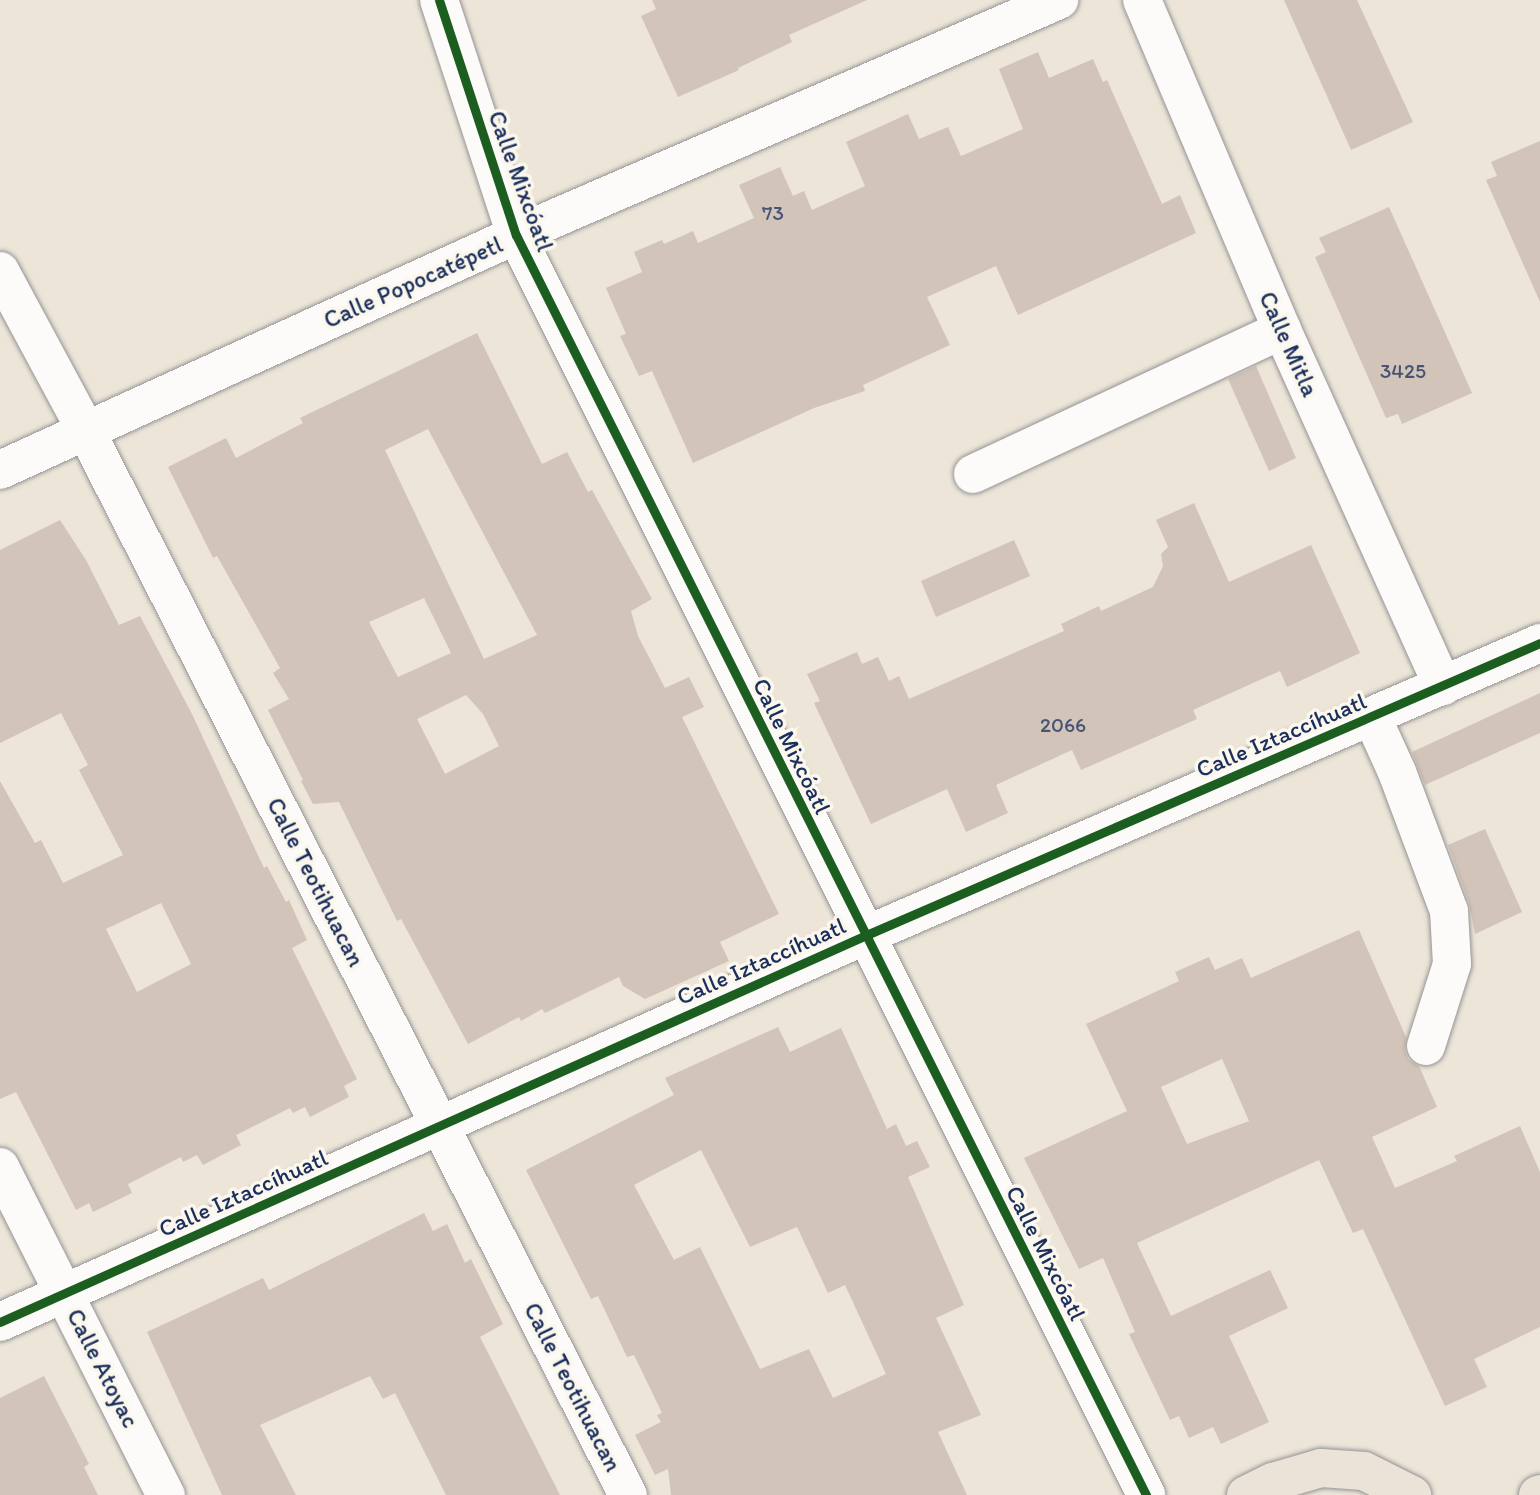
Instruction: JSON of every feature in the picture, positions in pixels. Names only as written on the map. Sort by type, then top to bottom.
[{"type":"main road","points":[[1245,1495],[1273,1482],[1321,1468],[1364,1471],[1412,1495]]},
{"type":"street","name":"Calle Mixcóatl","points":[[439,0],[516,235],[864,936],[1146,1495]]},
{"type":"street","name":"Calle Popocatépetl","points":[[0,470],[516,235],[1059,0]]},
{"type":"street","name":"Calle Mitla","points":[[1142,0],[1282,330],[1443,686]]},
{"type":"street","name":"Calle Teotihuacan","points":[[0,271],[86,432],[628,1495]]},
{"type":"street","points":[[973,474],[1282,330]]},
{"type":"street","name":"Calle Iztaccíhuatl","points":[[0,1322],[864,936],[1540,643]]},
{"type":"street","points":[[1372,717],[1397,772],[1449,911],[1452,964],[1426,1046]]},
{"type":"street","name":"Calle Atoyac","points":[[0,1167],[166,1495]]},
{"type":"building","points":[[652,0],[867,0],[789,35],[792,42],[738,68],[739,70],[678,97],[641,16],[656,9]]},
{"type":"building","points":[[1284,0],[1357,0],[1413,122],[1351,150]]},
{"type":"building","points":[[1038,52],[1049,78],[1093,59],[1103,82],[1107,80],[1162,204],[1180,195],[1196,233],[1018,315],[996,266],[927,297],[950,345],[863,385],[865,391],[814,408],[693,463],[652,371],[639,376],[620,336],[626,334],[606,288],[642,272],[634,252],[662,240],[664,244],[693,231],[698,243],[754,218],[739,185],[780,167],[793,196],[804,191],[812,210],[865,186],[846,142],[908,114],[919,139],[948,127],[961,156],[1023,129],[999,69]]},
{"type":"building","points":[[1540,141],[1540,302],[1486,180],[1497,176],[1491,162]]},
{"type":"building","points":[[1389,207],[1472,393],[1402,424],[1398,414],[1386,418],[1315,257],[1326,252],[1319,238]]},
{"type":"building","points":[[477,333],[542,464],[567,452],[588,492],[592,490],[652,599],[631,611],[638,636],[665,688],[689,677],[704,707],[682,717],[779,914],[720,942],[729,961],[645,999],[623,986],[619,977],[545,1013],[542,1009],[521,1021],[519,1017],[468,1044],[401,919],[397,921],[339,802],[313,804],[301,781],[303,780],[268,710],[289,699],[273,673],[280,668],[217,556],[213,558],[168,467],[226,438],[236,458],[303,423],[300,418]],"holes":[[[428,429],[537,635],[484,659],[385,450]],[[424,598],[451,653],[398,677],[369,622]],[[466,695],[483,714],[499,746],[445,774],[417,719]]]},
{"type":"building","points":[[1256,366],[1296,458],[1269,471],[1228,379]]},
{"type":"building","points":[[1194,503],[1229,582],[1311,545],[1360,653],[1287,687],[1280,671],[1193,710],[1197,719],[1081,770],[1072,750],[996,785],[1008,813],[966,832],[947,789],[871,824],[814,703],[820,701],[807,674],[857,652],[862,664],[878,657],[889,681],[899,676],[909,699],[1064,631],[1061,624],[1099,606],[1101,611],[1153,587],[1163,566],[1161,554],[1168,547],[1156,520]]},
{"type":"building","points":[[60,520],[86,560],[119,625],[140,616],[191,712],[264,868],[267,866],[286,902],[289,900],[307,940],[292,948],[357,1079],[344,1086],[349,1097],[310,1117],[305,1107],[293,1113],[290,1108],[236,1135],[241,1145],[203,1165],[197,1155],[183,1162],[181,1157],[128,1184],[132,1193],[93,1212],[89,1203],[76,1210],[16,1092],[0,1099],[0,781],[35,843],[41,840],[63,883],[123,855],[79,770],[88,765],[61,713],[0,743],[0,550]],"holes":[[[161,903],[191,964],[137,992],[106,929]]]},
{"type":"building","points":[[1014,540],[1030,576],[936,617],[921,581]]},
{"type":"building","points":[[1540,693],[1540,733],[1425,785],[1412,752]]},
{"type":"building","points":[[1485,829],[1522,912],[1475,934],[1469,903],[1448,845]]},
{"type":"building","points":[[1359,930],[1406,1037],[1405,1051],[1409,1060],[1419,1066],[1437,1107],[1372,1137],[1395,1188],[1457,1161],[1454,1156],[1520,1126],[1540,1172],[1540,1327],[1474,1359],[1487,1387],[1445,1406],[1363,1229],[1353,1233],[1319,1160],[1137,1243],[1171,1316],[1270,1270],[1288,1308],[1229,1336],[1269,1422],[1221,1444],[1213,1427],[1189,1438],[1179,1416],[1170,1420],[1129,1334],[1135,1332],[1103,1258],[1079,1269],[1024,1158],[1127,1111],[1086,1024],[1179,981],[1175,972],[1209,957],[1215,970],[1242,958],[1251,978]],"holes":[[[1222,1059],[1249,1121],[1187,1144],[1161,1087]]]},
{"type":"building","points":[[778,1027],[790,1052],[841,1028],[887,1129],[896,1124],[906,1146],[917,1141],[930,1167],[908,1177],[964,1305],[936,1318],[981,1415],[938,1432],[967,1495],[671,1495],[668,1469],[655,1475],[635,1435],[661,1422],[657,1415],[662,1413],[634,1355],[627,1357],[598,1296],[591,1299],[526,1170],[674,1095],[665,1078]],"holes":[[[701,1150],[750,1247],[797,1227],[828,1293],[845,1285],[886,1374],[833,1398],[809,1349],[760,1369],[700,1247],[674,1260],[634,1185]]]},
{"type":"building","points":[[424,1213],[433,1231],[447,1224],[465,1263],[471,1259],[503,1324],[480,1337],[560,1495],[446,1495],[395,1393],[383,1399],[370,1376],[260,1425],[296,1495],[222,1495],[147,1332],[263,1278],[269,1290]]},
{"type":"building","points":[[44,1376],[89,1464],[84,1467],[98,1495],[0,1495],[0,1398]]},
{"type":"cycle path","points":[[439,0],[516,235],[1146,1495]]},
{"type":"cycle path","points":[[0,1322],[864,936],[1540,643]]}]
